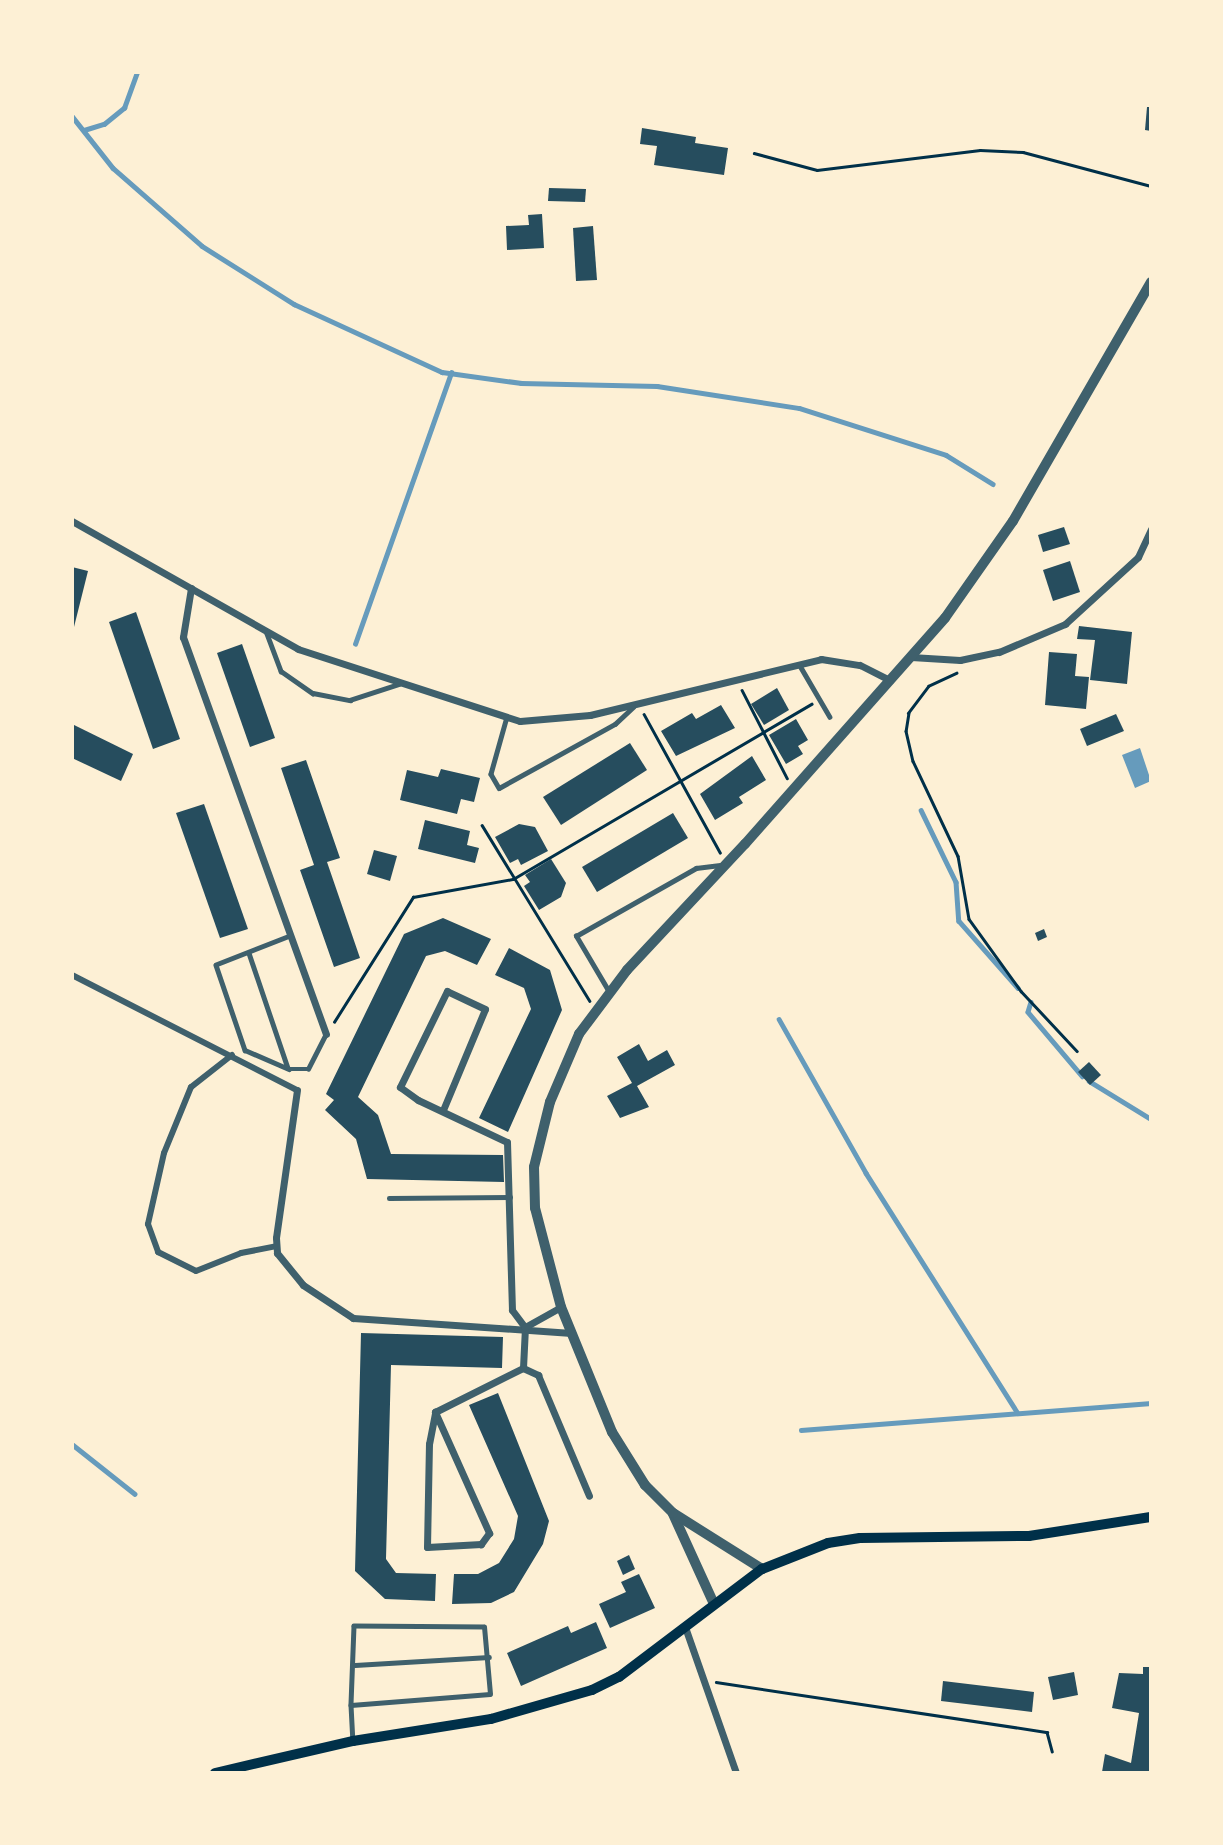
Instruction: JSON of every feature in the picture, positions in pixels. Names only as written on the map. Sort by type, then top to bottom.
[{"type":"main road","points":[[215,1773],[353,1741],[491,1719],[561,1701],[620,1676],[762,1569],[792,1554],[860,1538],[1030,1536],[1151,1517]]},
{"type":"street","points":[[714,1604],[673,1514],[627,1460],[561,1307],[535,1208],[534,1167],[563,1066],[609,992],[911,657],[1013,521],[1151,282]]},
{"type":"street","points":[[72,521],[298,649],[507,717],[549,722],[799,663],[839,659],[890,680]]},
{"type":"street","points":[[911,657],[960,660],[999,652],[1065,624],[1138,557],[1151,529]]},
{"type":"street","points":[[191,588],[183,637],[326,1034]]},
{"type":"street","points":[[72,975],[296,1090],[276,1246],[287,1269],[303,1285],[353,1318],[387,1324],[525,1327],[571,1333]]},
{"type":"street","points":[[443,1110],[485,1009],[446,991],[400,1087],[443,1110],[507,1142],[511,1197],[512,1310],[525,1327],[523,1368]]},
{"type":"street","points":[[232,1055],[191,1087],[164,1153],[148,1224],[158,1252],[196,1271],[241,1252],[276,1246]]},
{"type":"street","points":[[525,1327],[561,1307]]},
{"type":"street","points":[[435,1412],[523,1368]]},
{"type":"street","points":[[523,1368],[538,1376],[589,1496]]},
{"type":"street","points":[[435,1412],[489,1533],[481,1544],[427,1547],[429,1444],[435,1412]]},
{"type":"street","points":[[673,1514],[762,1569]]},
{"type":"street","points":[[685,1627],[706,1680],[736,1773]]},
{"type":"lane","points":[[266,630],[281,671],[313,693],[350,700],[400,684]]},
{"type":"lane","points":[[799,663],[830,717]]},
{"type":"lane","points":[[507,717],[491,774],[499,788],[615,724],[638,702]]},
{"type":"lane","points":[[609,992],[576,936],[696,868],[726,864]]},
{"type":"lane","points":[[290,936],[216,965],[245,1049],[289,1069],[308,1069],[326,1034]]},
{"type":"lane","points":[[248,953],[289,1069]]},
{"type":"lane","points":[[389,1198],[511,1197]]},
{"type":"lane","points":[[351,1705],[490,1694],[489,1657],[484,1627],[354,1626],[355,1665],[351,1705],[353,1741]]},
{"type":"lane","points":[[355,1665],[489,1657]]},
{"type":"path","points":[[754,153],[817,170],[980,150],[1023,152],[1151,186]]},
{"type":"path","points":[[960,660],[958,672],[929,686],[909,712],[906,731],[913,761],[958,856],[969,919],[1021,991],[1077,1051]]},
{"type":"path","points":[[736,678],[793,790]]},
{"type":"path","points":[[326,1034],[413,897],[513,879],[820,699]]},
{"type":"path","points":[[638,702],[726,864]]},
{"type":"path","points":[[482,825],[596,1009]]},
{"type":"path","points":[[706,1680],[1047,1732],[1052,1751]]},
{"type":"water","points":[[1140,748],[1151,781],[1135,788],[1122,755]]},
{"type":"building","points":[[1147,107],[1151,107],[1151,131],[1145,130]]},
{"type":"building","points":[[642,128],[696,137],[695,143],[728,148],[724,175],[654,165],[657,146],[640,144]]},
{"type":"building","points":[[549,188],[586,189],[585,202],[548,201]]},
{"type":"building","points":[[542,214],[544,248],[507,250],[506,226],[529,225],[528,215]]},
{"type":"building","points":[[593,226],[597,280],[576,281],[573,228]]},
{"type":"building","points":[[1064,527],[1070,544],[1043,552],[1038,535]]},
{"type":"building","points":[[1070,561],[1080,592],[1053,601],[1043,570]]},
{"type":"building","points":[[72,567],[88,571],[73,631],[72,631]]},
{"type":"building","points":[[136,612],[180,739],[153,749],[109,622]]},
{"type":"building","points":[[1079,626],[1132,632],[1127,684],[1090,680],[1095,640],[1077,639]]},
{"type":"building","points":[[242,644],[275,738],[250,747],[217,653]]},
{"type":"building","points":[[1049,652],[1077,654],[1075,676],[1089,677],[1086,709],[1045,705]]},
{"type":"building","points":[[777,688],[789,710],[764,725],[751,704]]},
{"type":"building","points":[[721,705],[735,728],[676,756],[661,731],[692,713],[696,719]]},
{"type":"building","points":[[1116,714],[1124,731],[1087,746],[1080,729]]},
{"type":"building","points":[[796,719],[808,740],[798,746],[803,754],[786,764],[769,735]]},
{"type":"building","points":[[72,724],[133,754],[121,781],[72,758]]},
{"type":"building","points":[[630,743],[647,770],[561,825],[543,797]]},
{"type":"building","points":[[752,756],[766,780],[739,797],[743,803],[715,820],[700,794]]},
{"type":"building","points":[[306,760],[340,858],[327,862],[360,958],[334,967],[300,870],[314,865],[281,768]]},
{"type":"building","points":[[441,769],[480,778],[474,802],[461,799],[457,814],[400,800],[407,770],[438,777]]},
{"type":"building","points":[[204,804],[248,929],[220,938],[176,813]]},
{"type":"building","points":[[673,813],[688,838],[597,892],[582,867]]},
{"type":"building","points":[[425,820],[470,831],[467,845],[479,848],[475,863],[418,849]]},
{"type":"building","points":[[519,824],[535,827],[548,851],[521,865],[518,859],[510,863],[495,837]]},
{"type":"building","points":[[374,850],[397,856],[390,881],[367,874]]},
{"type":"building","points":[[551,859],[566,883],[561,897],[539,910],[524,886],[530,882],[525,875]]},
{"type":"building","points":[[443,918],[491,939],[477,965],[445,951],[426,956],[358,1097],[378,1115],[391,1154],[503,1155],[504,1182],[367,1179],[356,1139],[325,1110],[334,1100],[326,1094],[404,934]]},
{"type":"building","points":[[1044,929],[1047,937],[1038,941],[1035,933]]},
{"type":"building","points":[[509,948],[550,970],[562,1010],[508,1132],[479,1118],[531,1009],[524,988],[495,975]]},
{"type":"building","points":[[639,1044],[648,1061],[667,1050],[675,1065],[637,1086],[649,1107],[620,1118],[607,1096],[632,1083],[617,1057]]},
{"type":"building","points":[[1089,1062],[1101,1075],[1090,1085],[1078,1072]]},
{"type":"building","points":[[361,1333],[503,1337],[502,1368],[391,1365],[386,1559],[396,1573],[436,1574],[435,1601],[385,1599],[355,1571]]},
{"type":"building","points":[[498,1393],[549,1521],[543,1544],[514,1592],[491,1603],[452,1604],[454,1574],[478,1574],[499,1563],[514,1539],[518,1516],[469,1405]]},
{"type":"building","points":[[629,1555],[635,1569],[623,1575],[617,1561]]},
{"type":"building","points":[[639,1574],[655,1608],[610,1628],[599,1604],[626,1592],[621,1582]]},
{"type":"building","points":[[596,1622],[607,1648],[521,1686],[507,1653],[568,1626],[571,1633]]},
{"type":"building","points":[[1143,1667],[1151,1667],[1151,1773],[1102,1772],[1105,1754],[1131,1763],[1139,1713],[1112,1708],[1119,1673],[1143,1674]]},
{"type":"building","points":[[1074,1672],[1078,1695],[1053,1700],[1048,1677]]},
{"type":"building","points":[[943,1681],[1034,1692],[1032,1712],[941,1701]]},
{"type":"waterway","points":[[84,130],[104,124],[124,108],[137,72]]},
{"type":"waterway","points":[[72,116],[113,168],[202,246],[294,304],[442,372],[521,383],[657,386],[799,408],[946,455],[993,484]]},
{"type":"waterway","points":[[355,644],[451,373]]},
{"type":"waterway","points":[[921,810],[956,882],[959,921],[1018,988]]},
{"type":"waterway","points":[[1031,1002],[1028,1012],[1082,1076]]},
{"type":"waterway","points":[[779,1019],[866,1173],[1017,1412]]},
{"type":"waterway","points":[[1089,1081],[1151,1119]]},
{"type":"waterway","points":[[801,1430],[1151,1403]]},
{"type":"waterway","points":[[72,1444],[135,1494]]}]
